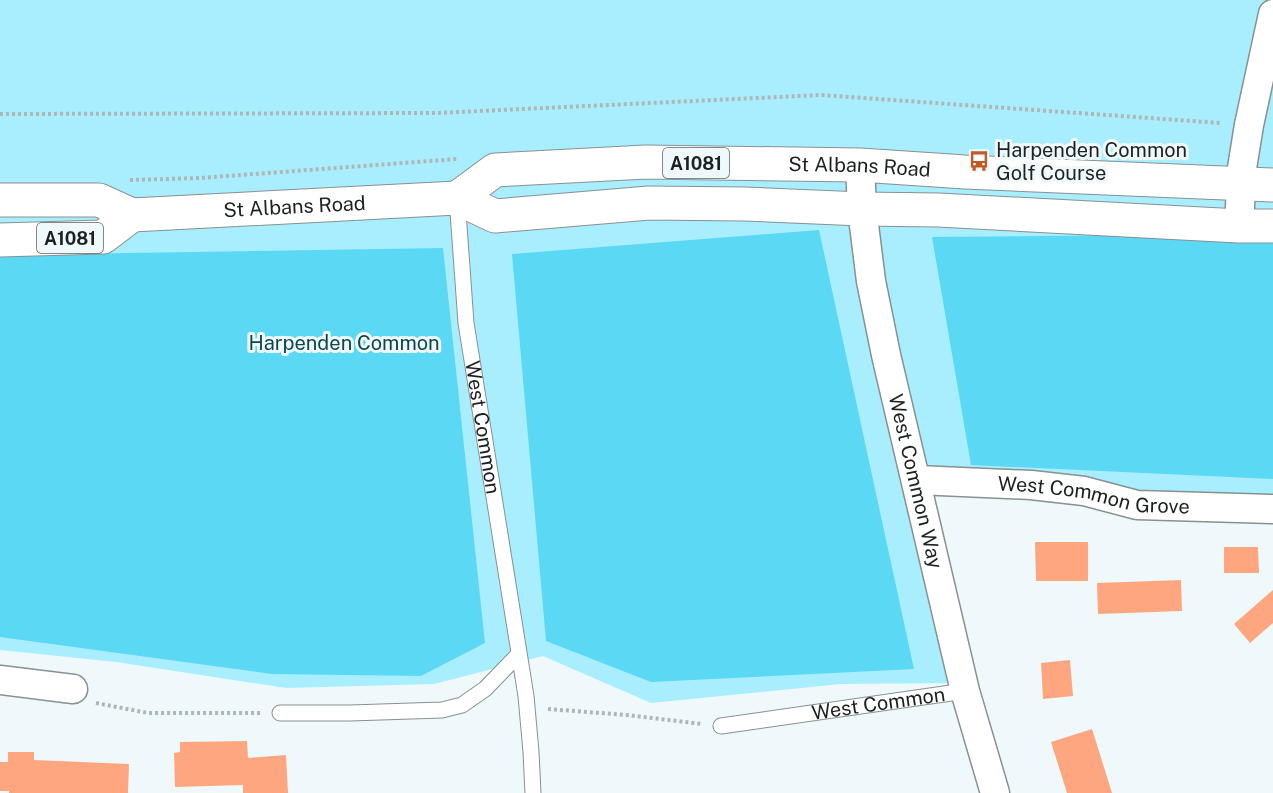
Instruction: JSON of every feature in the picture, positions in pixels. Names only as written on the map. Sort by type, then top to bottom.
[{"type":"main road","name":"St Albans Road","points":[[457,198],[495,170],[646,162],[860,165],[965,172],[1273,185]]},
{"type":"main road","name":"St Albans Road","points":[[0,200],[99,200],[132,214],[457,198],[495,216],[649,203],[744,204],[938,210],[1273,226]]},
{"type":"main road","name":"A1081","points":[[0,240],[103,237],[132,214]]},
{"type":"street","points":[[1239,226],[1242,168],[1273,14]]},
{"type":"street","name":"West Common Way","points":[[860,165],[862,209],[871,280],[886,355],[965,691],[995,793]]},
{"type":"street","name":"West Common Grove","points":[[916,480],[1031,485],[1084,491],[1137,505],[1273,509]]},
{"type":"street","points":[[0,680],[73,689]]},
{"type":"lane","name":"West Common","points":[[457,198],[466,323],[526,696],[533,793]]},
{"type":"lane","points":[[280,713],[442,710],[462,705],[486,689],[518,655]]},
{"type":"lane","name":"West Common","points":[[721,726],[965,691]]},
{"type":"path","points":[[0,114],[437,113],[820,95],[1250,125]]},
{"type":"path","points":[[73,689],[86,701],[148,713],[280,713]]},
{"type":"path","points":[[526,696],[547,709],[627,715],[721,726]]},
{"type":"green space","name":"Harpenden Common","points":[[0,0],[1273,0],[1273,497],[926,485],[966,683],[841,684],[651,703],[543,656],[434,684],[286,688],[116,662],[0,650]]},
{"type":"green space","points":[[819,230],[914,669],[651,682],[546,641],[512,254]]},
{"type":"green space","points":[[1273,234],[1273,479],[971,465],[932,237]]},
{"type":"green space","points":[[443,248],[485,643],[421,676],[272,674],[0,637],[0,255]]},
{"type":"building","points":[[1035,542],[1088,542],[1088,581],[1036,581]]},
{"type":"building","points":[[1224,547],[1258,547],[1259,573],[1224,573]]},
{"type":"building","points":[[1181,580],[1182,611],[1098,614],[1097,583]]},
{"type":"building","points":[[1273,590],[1273,623],[1250,643],[1234,624]]},
{"type":"building","points":[[1070,660],[1073,696],[1043,699],[1041,663]]},
{"type":"building","points":[[1092,729],[1112,793],[1067,793],[1051,742]]},
{"type":"building","points":[[247,741],[248,758],[286,755],[288,793],[243,793],[243,785],[175,787],[174,753],[180,752],[180,742]]},
{"type":"building","points":[[8,752],[34,752],[34,760],[129,764],[128,793],[9,793],[9,791],[0,791],[0,762],[8,762]]},
{"type":"place","name":"Harpenden Common Golf Course","points":[[979,161]]}]
